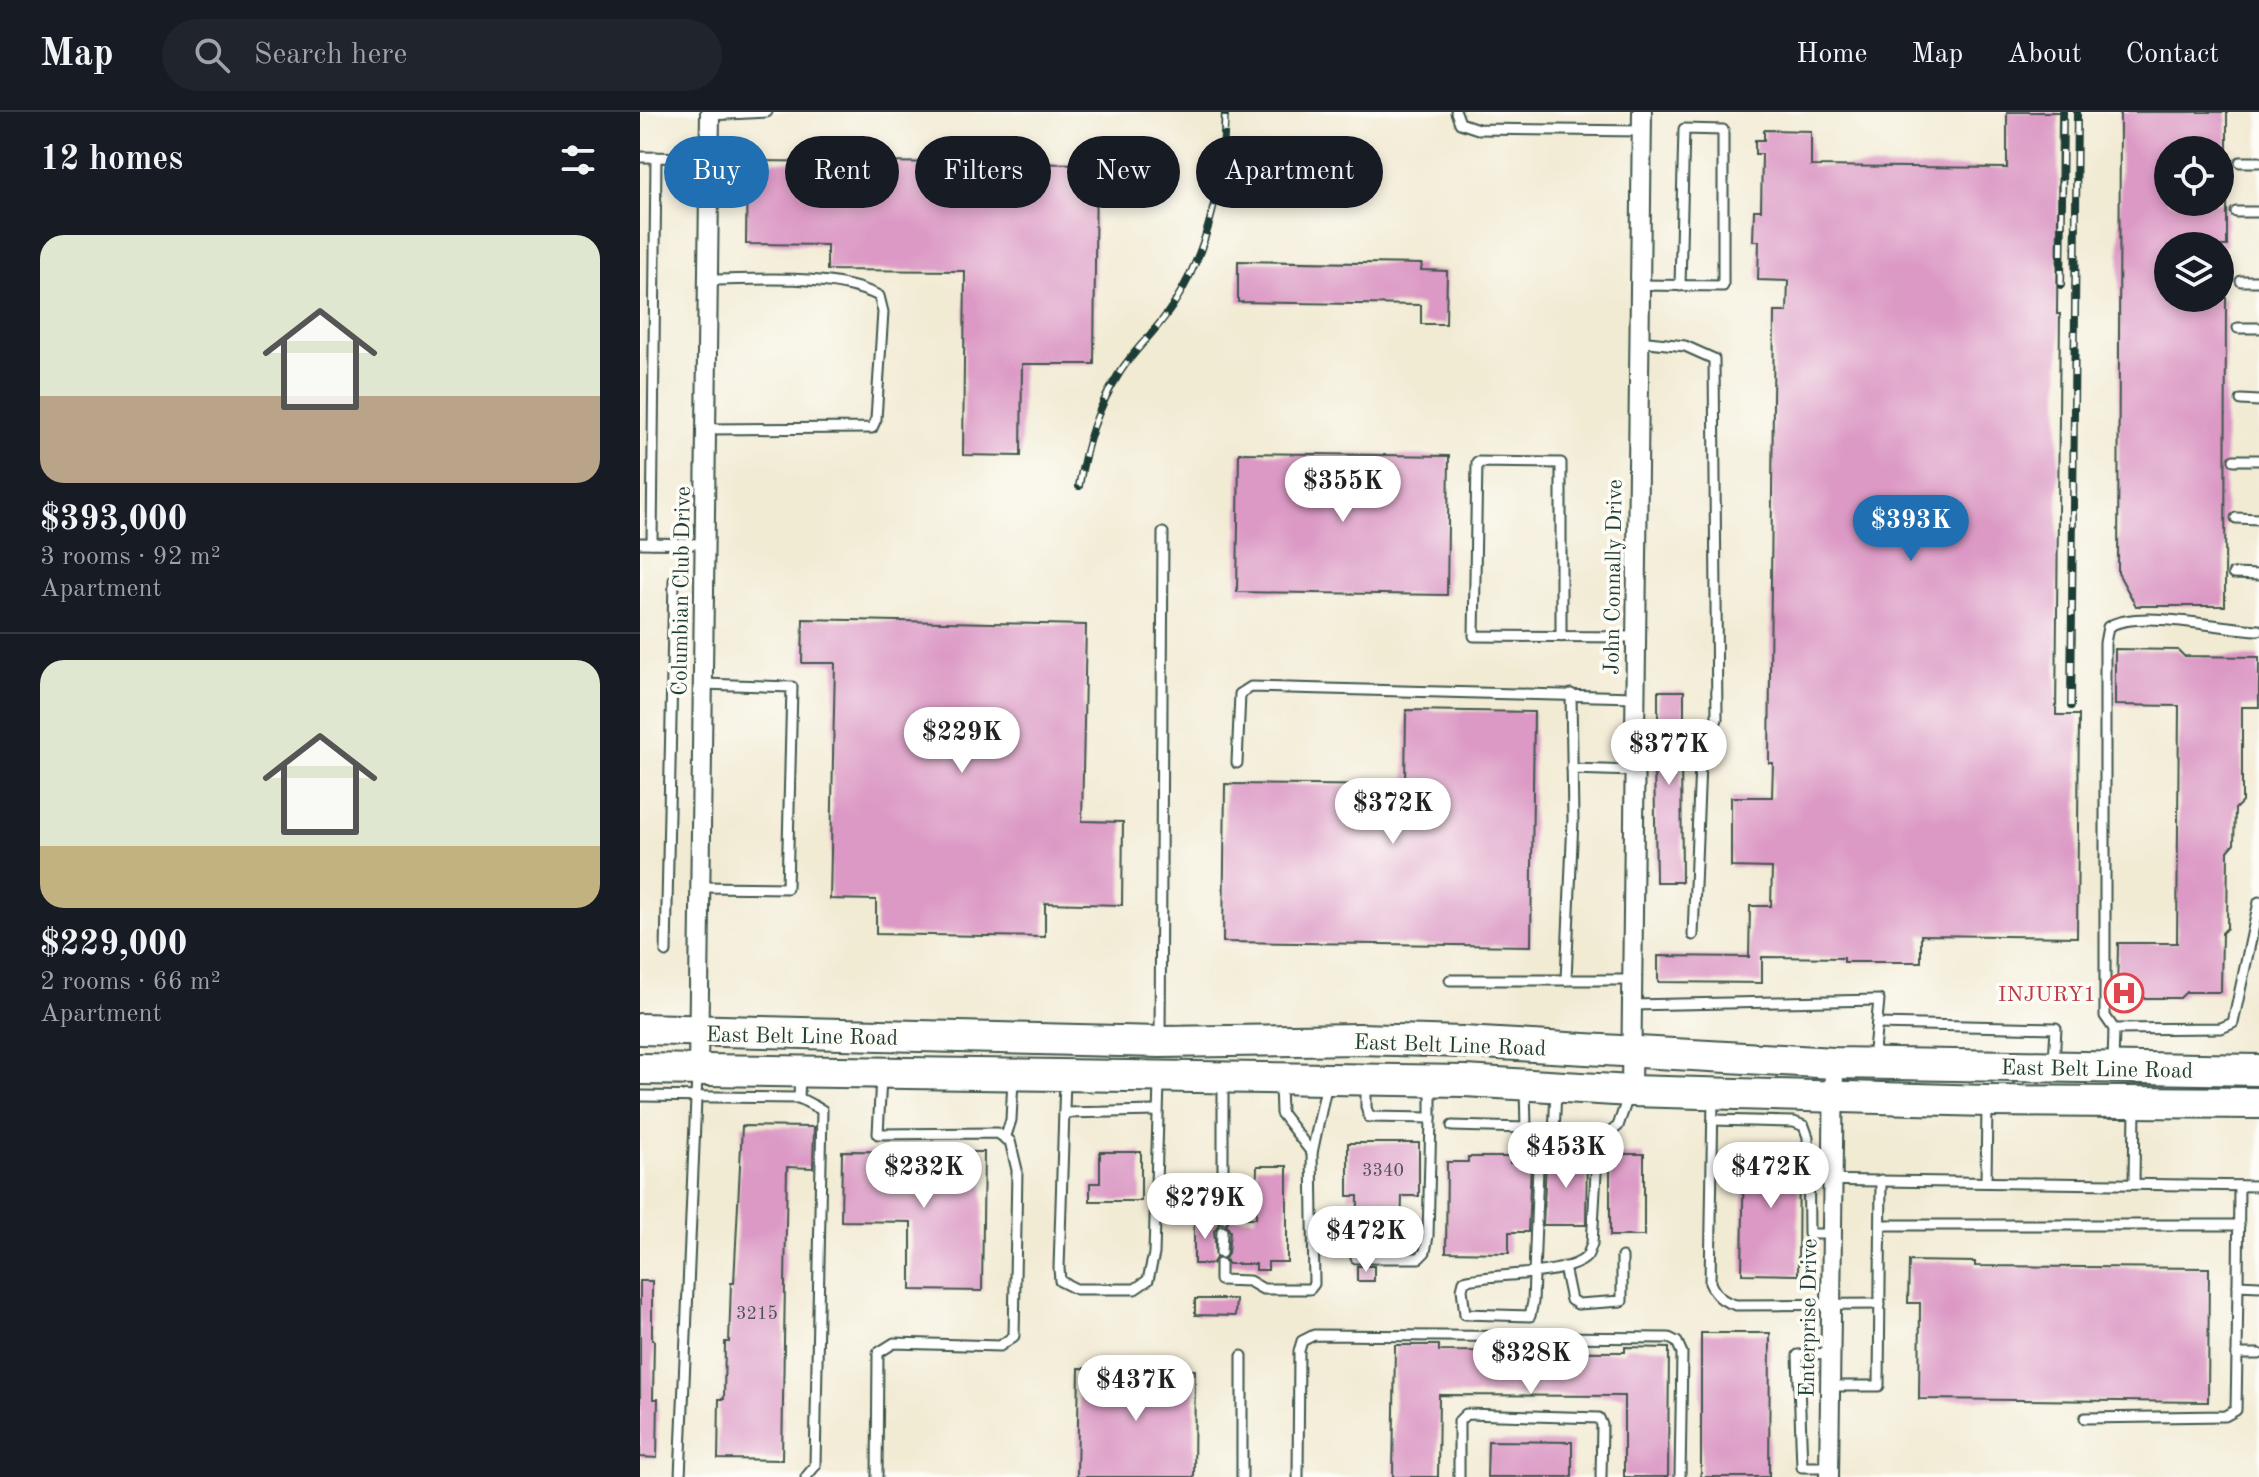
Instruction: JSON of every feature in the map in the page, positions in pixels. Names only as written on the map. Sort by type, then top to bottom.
[{"type":"main road","name":"East Belt Line Road","points":[[640,1029],[1160,1042],[1359,1039],[1834,1063],[2259,1070]]},
{"type":"main road","points":[[1159,1075],[1160,1042]]},
{"type":"main road","name":"East Belt Line Road","points":[[640,1069],[697,1084],[800,1085],[881,1074],[1159,1075],[1431,1081],[1631,1091],[1713,1107],[1833,1098],[2259,1103]]},
{"type":"street","name":"Columbian Club Drive","points":[[709,136],[710,113]]},
{"type":"street","name":"John Connally Drive","points":[[1631,1091],[1642,121]]},
{"type":"street","name":"Columbian Club Drive","points":[[697,1084],[709,208]]},
{"type":"street","name":"Enterprise Drive","points":[[1829,1472],[1834,1063]]},
{"type":"lane","points":[[710,113],[767,112]]},
{"type":"lane","points":[[1456,112],[1460,123],[1478,129],[1642,121]]},
{"type":"lane","points":[[1640,285],[1680,286],[1723,286],[1723,130],[1684,129],[1680,286]]},
{"type":"lane","points":[[640,157],[664,157]]},
{"type":"lane","points":[[652,543],[656,157]]},
{"type":"lane","points":[[2240,162],[2259,162]]},
{"type":"lane","points":[[2236,212],[2259,212]]},
{"type":"lane","points":[[707,429],[872,428],[876,419],[883,312],[879,296],[860,286],[785,280],[708,280]]},
{"type":"lane","points":[[2241,281],[2259,281]]},
{"type":"lane","points":[[2238,328],[2259,328]]},
{"type":"lane","points":[[1639,341],[1685,346],[1714,359],[1717,719],[1700,764],[1693,935]]},
{"type":"lane","points":[[2241,400],[2259,401]]},
{"type":"lane","points":[[2234,460],[2259,460]]},
{"type":"lane","points":[[1561,637],[1561,463],[1477,462],[1474,636],[1561,637],[1636,637]]},
{"type":"lane","points":[[2236,518],[2259,519]]},
{"type":"lane","points":[[1160,1042],[1163,533]]},
{"type":"lane","points":[[640,543],[705,544]]},
{"type":"lane","points":[[2233,574],[2259,575]]},
{"type":"lane","points":[[666,952],[674,580]]},
{"type":"lane","points":[[2113,1068],[2114,1029],[2105,1016],[2105,643],[2108,627],[2118,621],[2181,621],[2259,630]]},
{"type":"lane","points":[[699,887],[787,888],[792,702],[792,687],[702,684]]},
{"type":"lane","points":[[1237,763],[1240,694],[1251,687],[1635,697]]},
{"type":"lane","points":[[1566,980],[1573,819],[1571,694]]},
{"type":"lane","points":[[1572,769],[1634,771]]},
{"type":"lane","points":[[2114,1029],[2221,1028],[2233,1023],[2259,902]]},
{"type":"lane","points":[[1450,980],[1632,980]]},
{"type":"lane","points":[[1631,1005],[1879,1000],[1872,1064]]},
{"type":"lane","points":[[1877,1024],[2056,1028],[2053,1067]]},
{"type":"lane","points":[[877,1477],[878,1353],[894,1343],[1000,1346],[1014,1336],[1017,1170],[1010,1141],[997,1133],[878,1134],[881,1074]]},
{"type":"lane","points":[[1005,1139],[1011,1120],[1013,1074]]},
{"type":"lane","points":[[1065,1074],[1060,1281],[1076,1289],[1135,1289],[1148,1280],[1154,1254],[1159,1075]]},
{"type":"lane","points":[[1223,1218],[1224,1077]]},
{"type":"lane","points":[[1280,1078],[1281,1113],[1312,1153]]},
{"type":"lane","points":[[1222,1231],[1220,1280],[1249,1281],[1263,1289],[1310,1289],[1314,1284],[1312,1153],[1327,1080]]},
{"type":"lane","points":[[1366,1080],[1369,1117],[1431,1118]]},
{"type":"lane","points":[[1356,1258],[1419,1258],[1425,1252],[1428,1236],[1431,1081]]},
{"type":"lane","points":[[640,1096],[697,1084],[680,1477]]},
{"type":"lane","points":[[800,1085],[822,1110],[815,1466],[806,1477]]},
{"type":"lane","points":[[1524,1085],[1526,1128]]},
{"type":"lane","points":[[1554,1135],[1556,1086]]},
{"type":"lane","points":[[1554,1135],[1539,1140],[1533,1272],[1533,1302],[1530,1316],[1465,1314],[1464,1281],[1476,1277],[1533,1272],[1564,1267],[1586,1257],[1592,1244],[1597,1155],[1602,1139],[1618,1126],[1631,1091]]},
{"type":"lane","points":[[1986,1182],[1987,1101]]},
{"type":"lane","points":[[2134,1184],[2135,1102]]},
{"type":"lane","points":[[1832,1234],[1809,1234],[1808,1137],[1804,1126],[1713,1107],[1710,1283],[1714,1292],[1722,1301],[1736,1305],[1880,1304]]},
{"type":"lane","points":[[1064,1113],[1157,1111]]},
{"type":"lane","points":[[1452,1126],[1526,1128],[1554,1135],[1602,1139]]},
{"type":"lane","points":[[1808,1180],[2259,1186]]},
{"type":"lane","points":[[1830,1386],[1879,1386],[1881,1180]]},
{"type":"lane","points":[[2085,1418],[2225,1416],[2236,1410],[2239,1186]]},
{"type":"lane","points":[[1881,1225],[2239,1225]]},
{"type":"lane","points":[[1564,1267],[1571,1300],[1578,1304],[1622,1301],[1622,1257]]},
{"type":"lane","points":[[2238,1285],[2259,1286]]},
{"type":"lane","points":[[1298,1477],[1299,1351],[1302,1341],[1314,1335],[1669,1338],[1677,1342],[1682,1353],[1680,1477]]},
{"type":"lane","points":[[1829,1472],[1802,1467],[1798,1355],[1830,1353]]},
{"type":"lane","points":[[2237,1354],[2259,1354]]},
{"type":"lane","points":[[1242,1356],[1242,1477]]},
{"type":"lane","points":[[1459,1477],[1459,1421],[1466,1414],[1599,1418],[1602,1425],[1601,1477]]},
{"type":"building","points":[[2007,112],[2059,112],[2056,715],[2079,715],[2077,937],[1921,935],[1921,962],[1844,962],[1844,958],[1762,957],[1762,983],[1658,982],[1658,956],[1749,957],[1750,906],[1771,906],[1772,868],[1731,867],[1731,797],[1772,797],[1773,763],[1769,763],[1774,312],[1787,312],[1788,281],[1758,280],[1759,241],[1753,241],[1754,210],[1761,210],[1762,154],[1755,154],[1755,140],[1764,140],[1764,130],[1811,131],[1811,166],[2007,168]]},
{"type":"building","points":[[2120,112],[2227,112],[2227,136],[2154,136],[2154,216],[2227,216],[2227,232],[2154,232],[2154,312],[2226,312],[2225,606],[2136,606],[2118,573]]},
{"type":"building","points":[[769,161],[785,161],[785,208],[899,208],[899,162],[915,162],[915,208],[1051,208],[1051,164],[1067,164],[1067,208],[1096,208],[1094,364],[1022,364],[1021,456],[963,455],[965,271],[827,270],[827,245],[746,244],[746,208],[769,208]]},
{"type":"building","points":[[1238,261],[1422,264],[1421,270],[1447,271],[1446,324],[1421,324],[1421,305],[1238,302]]},
{"type":"building","points":[[1239,453],[1449,456],[1447,595],[1237,592]]},
{"type":"building","points":[[803,619],[1086,625],[1082,821],[1123,822],[1122,905],[1045,903],[1045,937],[876,934],[876,900],[830,899],[835,663],[802,663]]},
{"type":"building","points":[[2115,649],[2178,650],[2184,656],[2259,657],[2259,707],[2242,707],[2242,802],[2235,809],[2234,844],[2228,851],[2227,928],[2222,933],[2221,992],[2186,992],[2180,998],[2117,998],[2118,943],[2177,943],[2179,706],[2115,705]]},
{"type":"building","points":[[1658,691],[1684,691],[1684,747],[1681,747],[1682,882],[1656,882],[1654,758],[1658,758]]},
{"type":"building","points":[[1406,710],[1534,712],[1531,946],[1223,942],[1225,784],[1405,786]]},
{"type":"building","points":[[742,1126],[814,1127],[813,1168],[787,1167],[782,1460],[718,1459],[719,1399],[724,1399],[725,1342],[729,1342],[731,1283],[734,1283]]},
{"type":"building","points":[[1348,1143],[1419,1143],[1419,1196],[1402,1196],[1401,1236],[1415,1236],[1415,1249],[1357,1250],[1358,1196],[1348,1196]]},
{"type":"building","points":[[1744,1145],[1799,1146],[1798,1275],[1742,1274]]},
{"type":"building","points":[[842,1151],[984,1152],[982,1291],[911,1290],[911,1222],[841,1221]]},
{"type":"building","points":[[1100,1152],[1141,1152],[1141,1201],[1090,1201],[1090,1183],[1100,1183]]},
{"type":"building","points":[[1552,1152],[1587,1152],[1586,1225],[1543,1225],[1546,1163],[1552,1163]]},
{"type":"building","points":[[1610,1154],[1644,1154],[1644,1236],[1610,1236]]},
{"type":"building","points":[[1468,1157],[1510,1157],[1510,1163],[1531,1163],[1528,1232],[1509,1232],[1509,1253],[1446,1252],[1447,1162],[1468,1162]]},
{"type":"building","points":[[1257,1166],[1287,1166],[1287,1262],[1268,1262],[1268,1270],[1256,1270],[1256,1264],[1228,1264],[1225,1259],[1230,1231],[1226,1225],[1230,1218],[1256,1218]]},
{"type":"building","points":[[1194,1218],[1216,1218],[1219,1224],[1214,1231],[1216,1258],[1212,1264],[1194,1264]]},
{"type":"building","points":[[1909,1261],[1975,1262],[1975,1266],[2209,1268],[2208,1402],[1919,1399],[1920,1303],[1908,1303]]},
{"type":"building","points":[[1357,1266],[1374,1266],[1374,1281],[1357,1281]]},
{"type":"building","points":[[640,1281],[652,1281],[653,1399],[658,1399],[657,1458],[640,1457]]},
{"type":"building","points":[[1195,1299],[1236,1299],[1235,1316],[1195,1315]]},
{"type":"building","points":[[1701,1333],[1770,1333],[1769,1477],[1701,1477]]},
{"type":"building","points":[[1395,1345],[1439,1345],[1439,1351],[1625,1352],[1625,1347],[1669,1348],[1668,1477],[1624,1477],[1624,1396],[1439,1395],[1438,1477],[1393,1477]]},
{"type":"building","points":[[1079,1368],[1195,1370],[1194,1477],[1077,1477]]},
{"type":"building","points":[[1488,1441],[1572,1442],[1572,1477],[1487,1477]]},
{"type":"railway","points":[[1079,486],[1085,456],[1105,399],[1126,363],[1167,314],[1196,261],[1218,187],[1225,112]]},
{"type":"railway","points":[[2061,285],[2063,112]]},
{"type":"railway","points":[[2071,706],[2077,112]]},
{"type":"place","name":"INJURY1","points":[[2124,993]]}]
